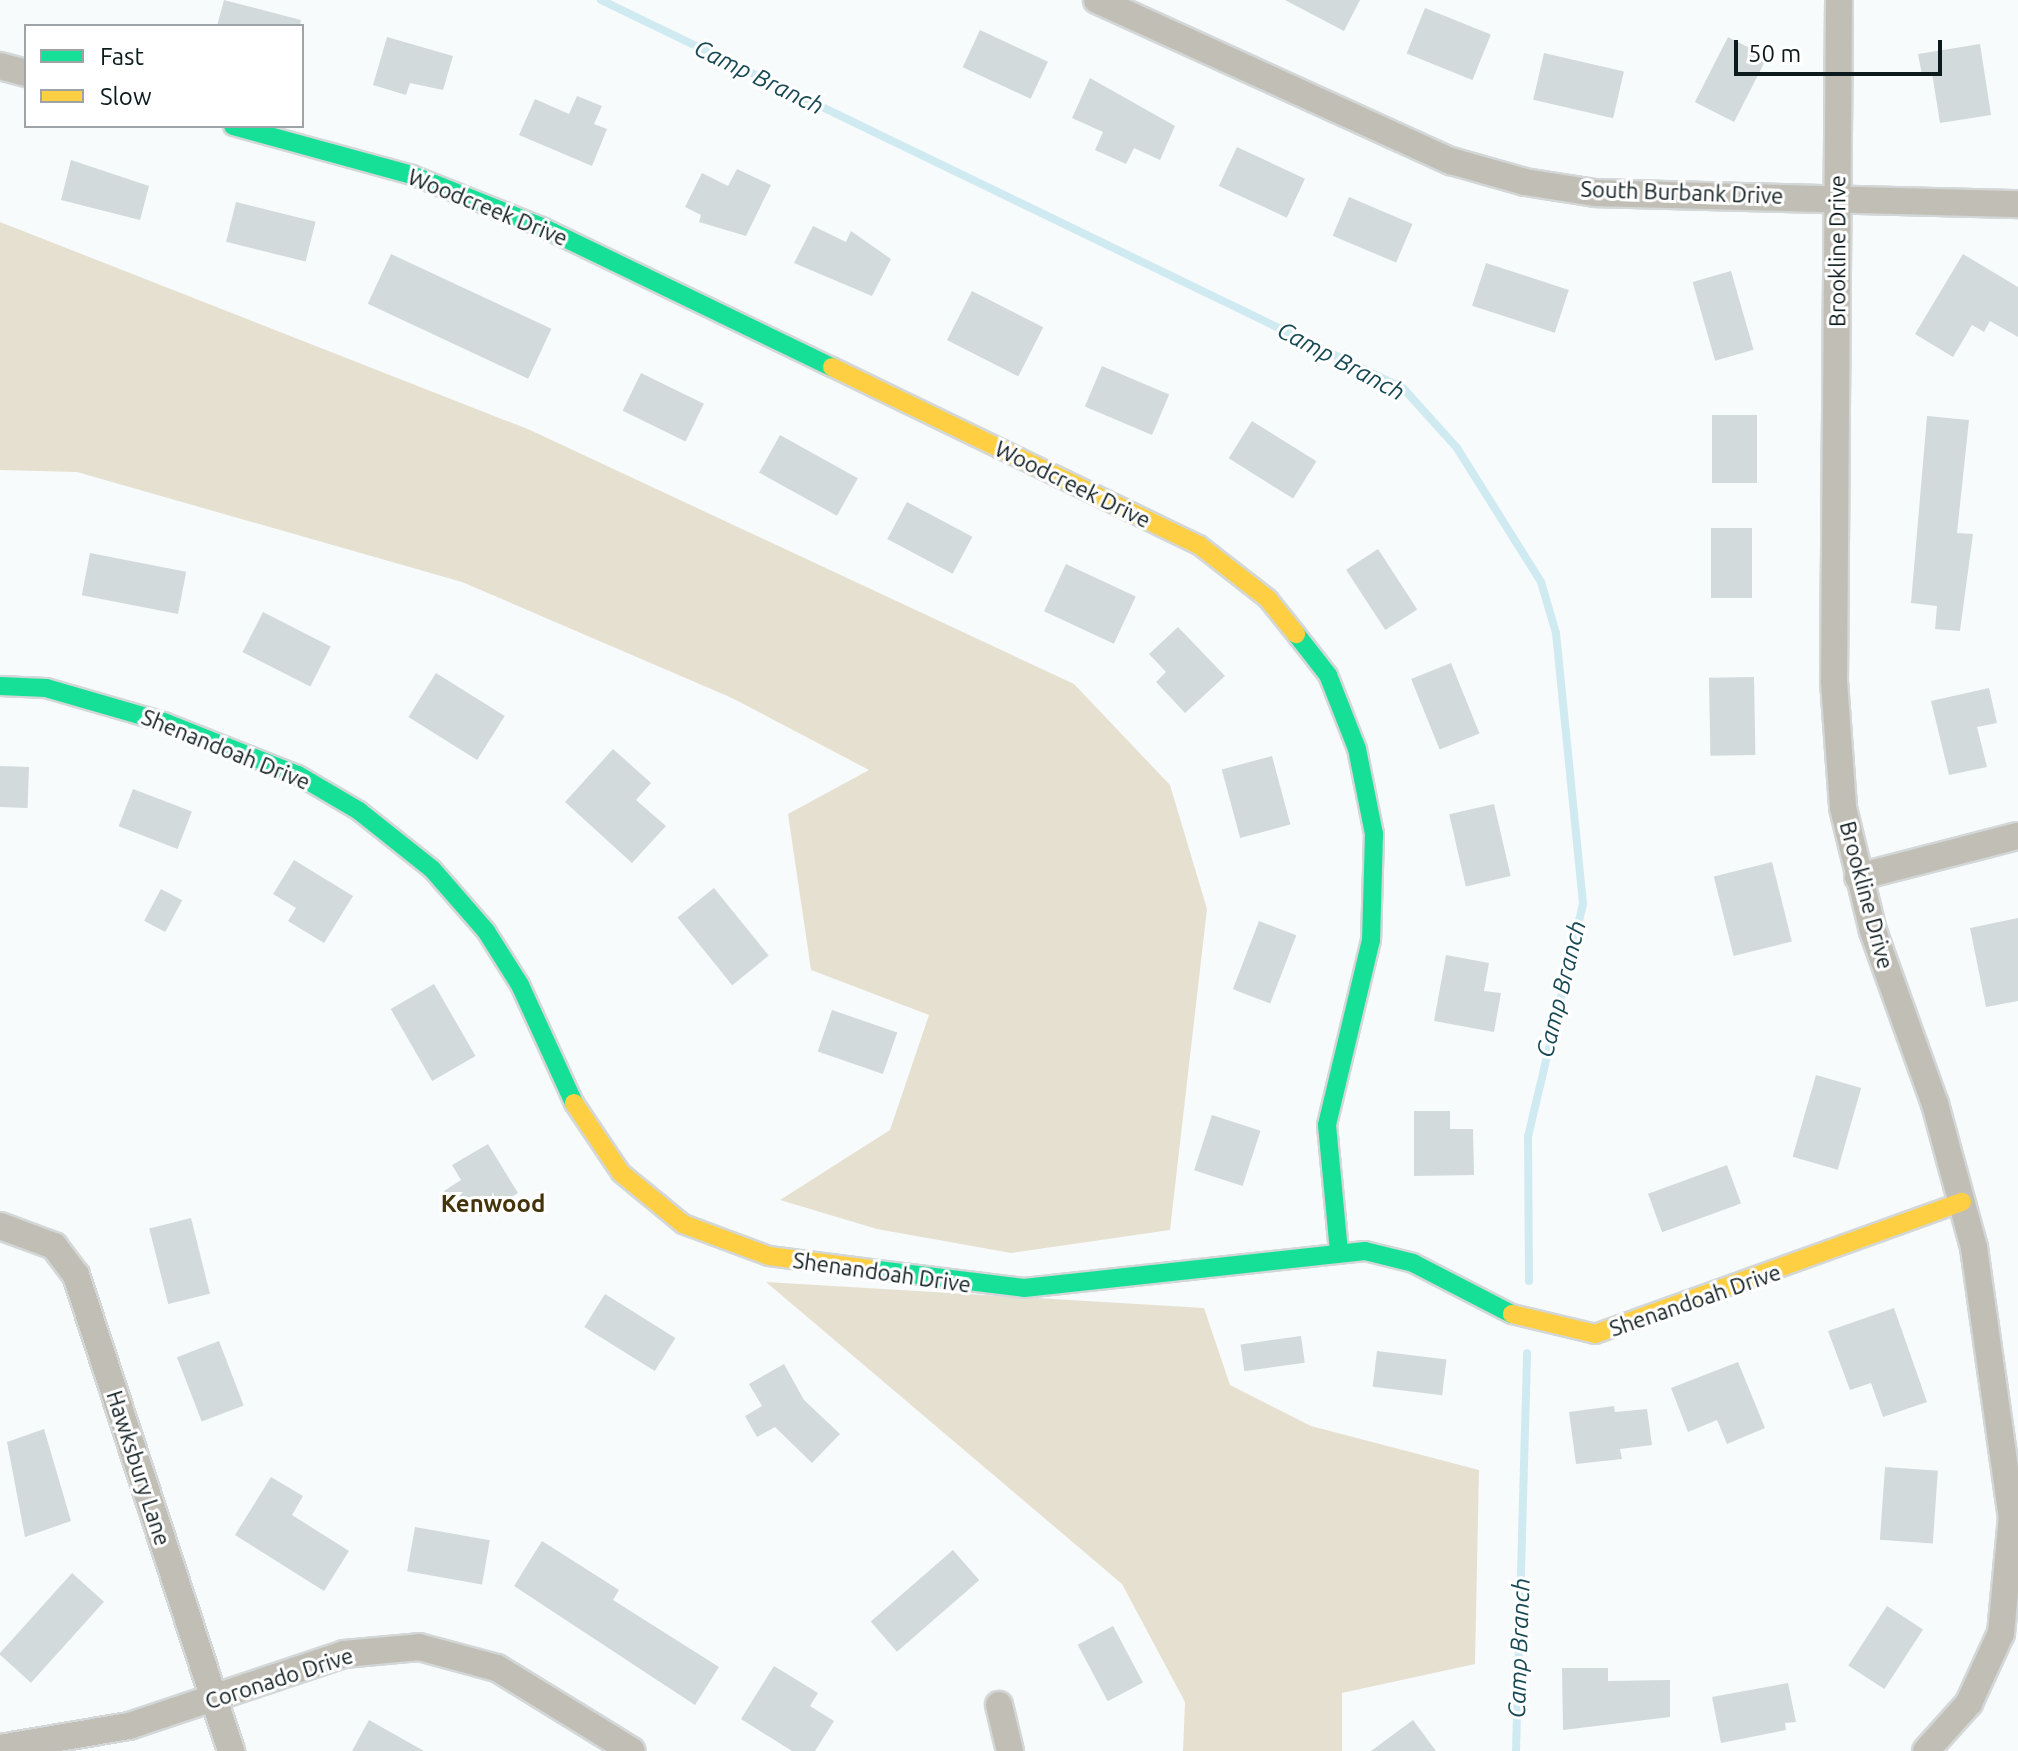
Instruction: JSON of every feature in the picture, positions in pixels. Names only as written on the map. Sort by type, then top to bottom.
[{"type":"street","name":"South Burbank Drive","points":[[1097,0],[1451,161],[1525,182],[1595,193],[1837,195],[2018,204]]},
{"type":"street","name":"Brookline Drive","points":[[1839,0],[1834,696],[1858,877],[1962,1202],[2007,1393],[2012,1517],[2008,1602],[1969,1703],[1926,1751]]},
{"type":"street","points":[[0,66],[24,72]]},
{"type":"street","name":"Woodcreek Drive","points":[[240,128],[412,175],[542,227],[1199,545],[1268,599],[1328,675],[1357,749],[1374,834],[1371,940],[1327,1125],[1339,1253]]},
{"type":"street","name":"Shenandoah Drive","points":[[0,686],[102,701],[192,733],[298,775],[396,838],[486,931],[520,985],[578,1112],[621,1173],[683,1224],[720,1242],[864,1273],[1024,1288],[1339,1253],[1413,1263],[1516,1316],[1595,1334],[1962,1202]]},
{"type":"street","points":[[1858,877],[2018,836]]},
{"type":"street","name":"Hawksbury Lane","points":[[0,1226],[54,1246],[76,1275],[231,1751]]},
{"type":"street","name":"Coronado Drive","points":[[0,1748],[129,1726],[344,1654],[419,1647],[497,1668],[632,1751]]},
{"type":"street","points":[[999,1705],[1010,1751]]},
{"type":"shaded area","points":[[0,222],[530,430],[1074,684],[1170,785],[1207,909],[1170,1230],[1011,1253],[877,1229],[780,1200],[890,1130],[929,1015],[811,970],[788,814],[869,770],[732,698],[462,582],[77,472],[0,470]]},
{"type":"shaded area","points":[[766,1282],[1204,1308],[1230,1385],[1311,1426],[1479,1470],[1475,1664],[1342,1693],[1342,1751],[1183,1751],[1185,1702],[1122,1584]]},
{"type":"building","points":[[224,0],[301,20],[300,24],[218,24]]},
{"type":"building","points":[[1285,0],[1360,0],[1344,31]]},
{"type":"building","points":[[1425,8],[1491,35],[1472,80],[1407,53]]},
{"type":"building","points":[[980,30],[1048,62],[1031,99],[963,67]]},
{"type":"building","points":[[387,37],[453,56],[443,90],[410,83],[406,95],[373,85]]},
{"type":"building","points":[[1728,37],[1767,57],[1734,122],[1695,102]]},
{"type":"building","points":[[1980,44],[1991,115],[1940,123],[1932,73],[1922,75],[1918,54]]},
{"type":"building","points":[[1544,53],[1624,71],[1613,118],[1533,100]]},
{"type":"building","points":[[1090,78],[1175,126],[1160,160],[1134,148],[1126,164],[1095,150],[1103,132],[1072,118]]},
{"type":"building","points":[[577,96],[602,106],[594,124],[607,129],[592,166],[519,135],[535,99],[569,114]]},
{"type":"building","points":[[1237,147],[1305,179],[1287,218],[1219,186]]},
{"type":"building","points":[[71,160],[149,186],[140,220],[61,200]]},
{"type":"building","points":[[737,169],[771,185],[746,236],[699,222],[701,215],[685,207],[702,173],[728,186]]},
{"type":"building","points":[[1349,197],[1413,224],[1396,263],[1333,236]]},
{"type":"building","points":[[236,202],[316,222],[306,262],[226,242]]},
{"type":"building","points":[[813,226],[846,242],[851,231],[891,259],[872,296],[794,263]]},
{"type":"building","points":[[391,254],[551,329],[528,379],[368,304]]},
{"type":"building","points":[[1963,254],[2018,287],[2018,337],[1990,321],[1984,332],[1972,325],[1953,357],[1915,334]]},
{"type":"building","points":[[1486,263],[1569,290],[1555,333],[1472,306]]},
{"type":"building","points":[[1731,271],[1754,350],[1715,361],[1693,282]]},
{"type":"building","points":[[972,291],[1043,327],[1018,376],[947,340]]},
{"type":"building","points":[[1102,366],[1169,395],[1152,435],[1085,407]]},
{"type":"building","points":[[641,373],[704,404],[686,441],[623,411]]},
{"type":"building","points":[[1712,415],[1757,415],[1757,483],[1712,483]]},
{"type":"building","points":[[1927,416],[1969,420],[1957,533],[1973,534],[1960,631],[1935,629],[1937,606],[1911,603]]},
{"type":"building","points":[[1252,421],[1316,461],[1293,499],[1229,458]]},
{"type":"building","points":[[780,435],[858,478],[837,516],[759,473]]},
{"type":"building","points":[[907,502],[972,537],[953,574],[887,539]]},
{"type":"building","points":[[1711,528],[1752,528],[1752,598],[1711,598]]},
{"type":"building","points":[[1378,549],[1417,609],[1385,630],[1346,570]]},
{"type":"building","points":[[90,553],[186,572],[178,614],[82,595]]},
{"type":"building","points":[[1066,564],[1136,597],[1114,644],[1044,611]]},
{"type":"building","points":[[263,612],[331,647],[310,687],[243,652]]},
{"type":"building","points":[[1178,627],[1225,676],[1185,713],[1156,682],[1166,672],[1149,654]]},
{"type":"building","points":[[1451,663],[1479,733],[1440,750],[1411,679]]},
{"type":"building","points":[[436,673],[505,716],[477,760],[408,717]]},
{"type":"building","points":[[1754,677],[1755,755],[1710,756],[1709,678]]},
{"type":"building","points":[[1989,688],[1997,723],[1977,727],[1987,767],[1949,775],[1931,701]]},
{"type":"building","points":[[613,749],[651,783],[636,800],[666,826],[632,863],[565,802]]},
{"type":"building","points":[[1272,756],[1290,825],[1240,838],[1222,769]]},
{"type":"building","points":[[0,766],[29,767],[28,808],[0,807]]},
{"type":"building","points":[[133,789],[192,812],[177,849],[119,826]]},
{"type":"building","points":[[1494,804],[1511,876],[1466,886],[1449,814]]},
{"type":"building","points":[[294,860],[353,896],[324,943],[288,921],[296,908],[273,894]]},
{"type":"building","points":[[1772,862],[1792,942],[1734,956],[1714,877]]},
{"type":"building","points":[[714,888],[769,956],[732,985],[677,918]]},
{"type":"building","points":[[161,889],[182,900],[165,932],[144,921]]},
{"type":"building","points":[[2018,918],[2018,1001],[1986,1007],[1970,928]]},
{"type":"building","points":[[1259,921],[1296,935],[1270,1003],[1233,989]]},
{"type":"building","points":[[1446,955],[1489,963],[1484,991],[1501,993],[1494,1032],[1434,1021]]},
{"type":"building","points":[[434,984],[476,1056],[432,1081],[391,1009]]},
{"type":"building","points":[[832,1010],[897,1032],[883,1074],[818,1052]]},
{"type":"building","points":[[1816,1075],[1861,1088],[1838,1170],[1793,1157]]},
{"type":"building","points":[[1414,1111],[1450,1111],[1450,1129],[1473,1129],[1474,1175],[1414,1176]]},
{"type":"building","points":[[1212,1115],[1261,1131],[1243,1186],[1194,1170]]},
{"type":"building","points":[[488,1144],[518,1193],[480,1216],[473,1204],[458,1213],[444,1191],[461,1180],[452,1165]]},
{"type":"building","points":[[1727,1165],[1741,1204],[1662,1232],[1648,1194]]},
{"type":"building","points":[[191,1218],[210,1294],[168,1304],[149,1228]]},
{"type":"building","points":[[605,1294],[675,1338],[655,1371],[584,1327]]},
{"type":"building","points":[[1894,1308],[1927,1402],[1883,1417],[1871,1383],[1850,1390],[1828,1331]]},
{"type":"building","points":[[1301,1336],[1305,1363],[1244,1371],[1241,1344]]},
{"type":"building","points":[[219,1341],[244,1405],[202,1422],[177,1357]]},
{"type":"building","points":[[1377,1351],[1446,1360],[1442,1395],[1373,1387]]},
{"type":"building","points":[[1738,1362],[1765,1428],[1727,1444],[1717,1420],[1688,1432],[1671,1388]]},
{"type":"building","points":[[784,1364],[804,1400],[840,1434],[812,1463],[775,1427],[757,1437],[745,1416],[762,1406],[749,1384]]},
{"type":"building","points":[[1614,1406],[1615,1412],[1647,1409],[1652,1445],[1620,1449],[1622,1459],[1576,1464],[1569,1412]]},
{"type":"building","points":[[44,1429],[71,1521],[25,1537],[7,1442]]},
{"type":"building","points":[[1885,1467],[1938,1471],[1933,1544],[1880,1540]]},
{"type":"building","points":[[271,1477],[303,1496],[292,1515],[349,1551],[324,1591],[235,1535]]},
{"type":"building","points":[[415,1527],[490,1540],[482,1585],[407,1571]]},
{"type":"building","points":[[542,1541],[619,1590],[613,1600],[719,1667],[695,1705],[514,1586]]},
{"type":"building","points":[[953,1550],[979,1580],[897,1652],[871,1622]]},
{"type":"building","points":[[72,1573],[104,1602],[31,1683],[0,1653]]},
{"type":"building","points":[[1887,1606],[1923,1629],[1884,1689],[1848,1666]]},
{"type":"building","points":[[1113,1626],[1143,1683],[1108,1701],[1078,1645]]},
{"type":"building","points":[[774,1666],[818,1693],[810,1706],[834,1721],[815,1751],[792,1751],[741,1719]]},
{"type":"building","points":[[1562,1668],[1608,1668],[1608,1681],[1670,1680],[1670,1717],[1563,1730]]},
{"type":"building","points":[[1788,1683],[1796,1722],[1785,1723],[1786,1730],[1721,1743],[1712,1697]]},
{"type":"building","points":[[369,1720],[424,1751],[352,1751]]},
{"type":"building","points":[[1413,1720],[1436,1751],[1371,1751]]},
{"type":"waterway","name":"Camp Branch","points":[[601,0],[1403,388],[1457,448],[1541,582],[1556,633],[1583,904],[1528,1136],[1529,1281]]},
{"type":"waterway","name":"Camp Branch","points":[[1516,1751],[1527,1353]]},
{"type":"traffic: fast","points":[[240,128],[412,175],[542,227],[832,367]]},
{"type":"traffic: fast","points":[[1296,634],[1328,675],[1357,749],[1374,834],[1371,940],[1327,1125],[1339,1253]]},
{"type":"traffic: fast","points":[[0,686],[46,688],[164,722],[298,775],[359,811],[432,869],[486,931],[520,985],[574,1103]]},
{"type":"traffic: fast","points":[[870,1269],[1024,1288],[1365,1251],[1413,1263],[1512,1314]]},
{"type":"traffic: slow","points":[[832,367],[1199,545],[1268,599],[1296,634]]},
{"type":"traffic: slow","points":[[574,1103],[621,1173],[683,1224],[769,1256],[870,1269]]},
{"type":"traffic: slow","points":[[1512,1314],[1595,1334],[1962,1202]]},
{"type":"district","name":"Kenwood","points":[[493,1204]]}]
